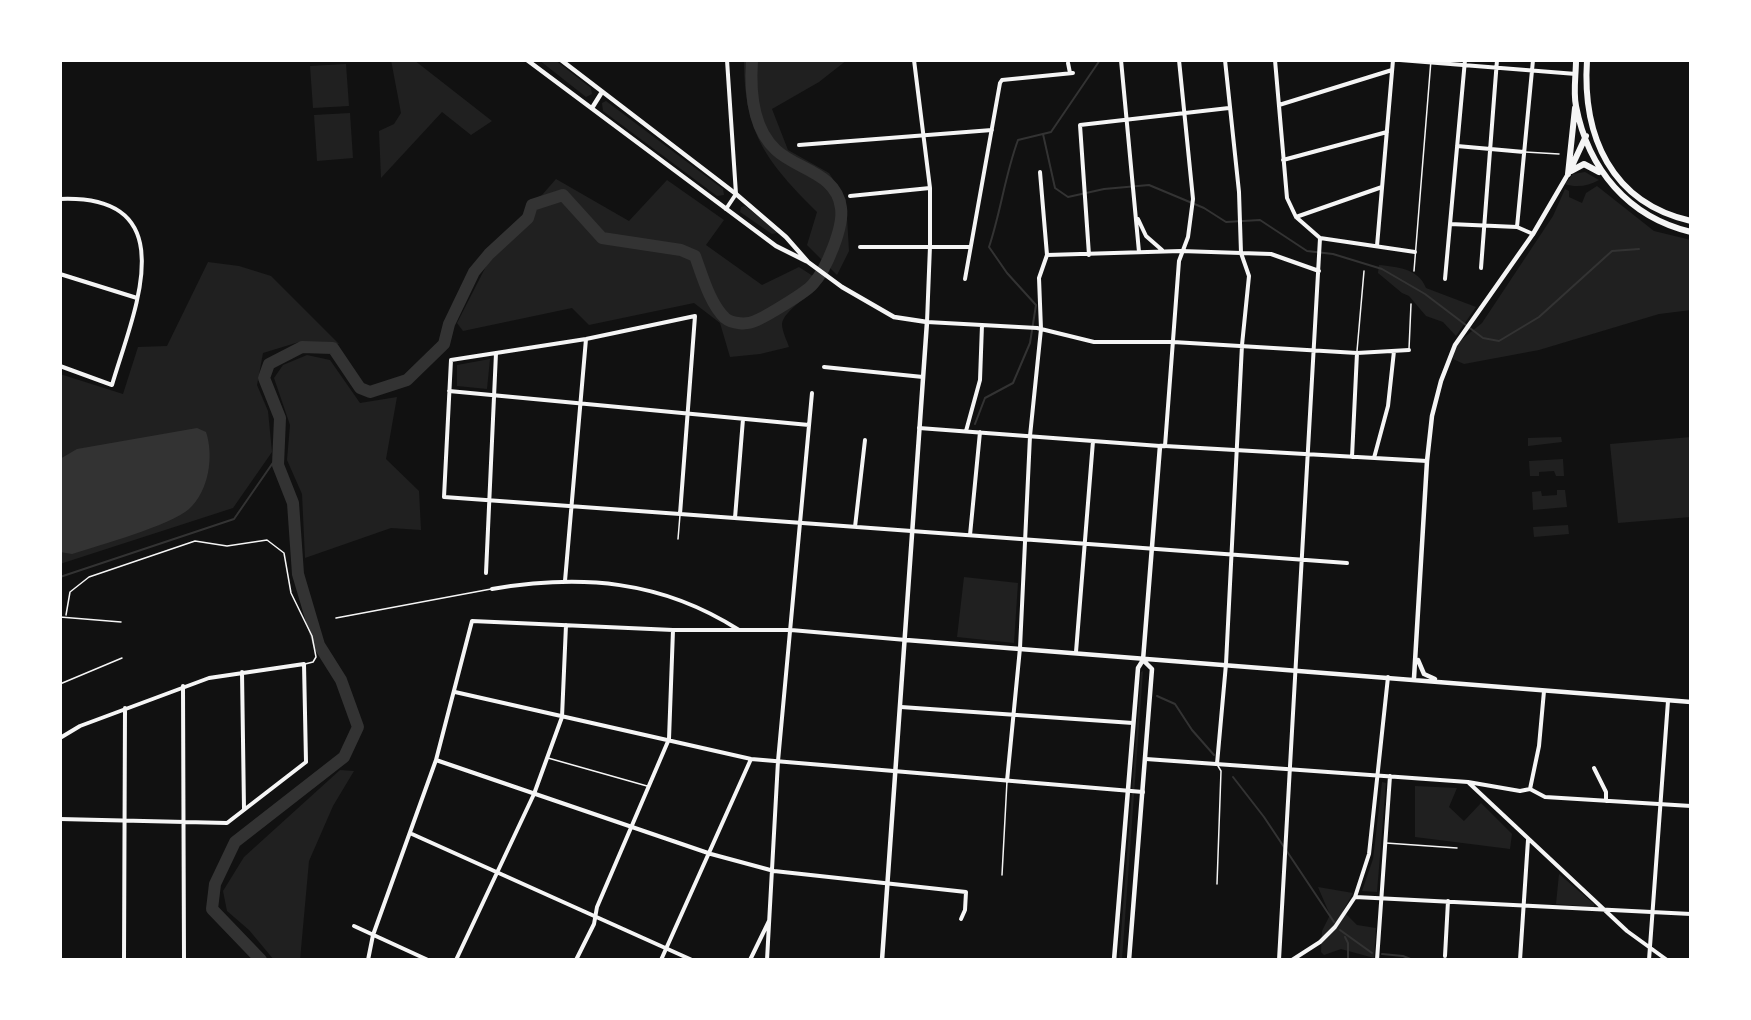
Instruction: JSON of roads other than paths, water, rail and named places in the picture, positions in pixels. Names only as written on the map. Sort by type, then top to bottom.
[{"type":"main road","points":[[1568,174],[1575,105],[1576,60]]},
{"type":"main road","points":[[1587,60],[1586,99],[1590,126],[1607,164],[1631,190],[1657,209],[1691,221]]},
{"type":"main road","points":[[1575,105],[1583,142],[1603,175],[1627,201],[1640,210],[1661,222],[1691,232]]},
{"type":"main road","points":[[1568,174],[1590,126]]},
{"type":"main road","points":[[1571,140],[1575,146],[1583,142]]},
{"type":"main road","points":[[1568,174],[1584,165],[1603,175]]},
{"type":"street","points":[[527,60],[776,246],[808,262],[862,301],[894,317],[927,322],[1039,328],[1094,342],[1173,342],[1357,353],[1409,350]]},
{"type":"street","points":[[561,60],[736,194],[786,237],[808,262]]},
{"type":"street","points":[[726,209],[736,194],[727,60]]},
{"type":"street","points":[[882,960],[894,772],[906,640],[930,246],[930,188],[914,60]]},
{"type":"street","points":[[1121,60],[1139,252]]},
{"type":"street","points":[[1114,960],[1138,668],[1143,660],[1180,250],[1188,237],[1193,211],[1179,60]]},
{"type":"street","points":[[1217,764],[1226,664],[1242,345],[1249,276],[1241,253],[1241,226],[1225,60]]},
{"type":"street","points":[[1275,60],[1287,198],[1296,217],[1320,238],[1415,252]]},
{"type":"street","points":[[1377,246],[1393,60]]},
{"type":"street","points":[[1400,60],[1576,74]]},
{"type":"street","points":[[1445,279],[1465,60]]},
{"type":"street","points":[[1481,268],[1497,60]]},
{"type":"street","points":[[1517,227],[1533,60]]},
{"type":"street","points":[[965,279],[1000,83],[1002,80],[1071,73],[1068,63]]},
{"type":"street","points":[[1279,105],[1392,70]]},
{"type":"street","points":[[592,108],[602,92]]},
{"type":"street","points":[[1089,255],[1080,125],[1229,108]]},
{"type":"street","points":[[799,145],[992,130]]},
{"type":"street","points":[[1283,160],[1387,132]]},
{"type":"street","points":[[1457,146],[1524,152]]},
{"type":"street","points":[[1007,781],[1020,648],[1027,540],[1030,436],[1039,328],[1039,278],[1047,255],[1040,172]]},
{"type":"street","points":[[1414,678],[1427,461],[1432,416],[1441,381],[1455,345],[1533,234],[1568,174]]},
{"type":"street","points":[[1296,217],[1382,187]]},
{"type":"street","points":[[850,196],[930,188]]},
{"type":"street","points":[[60,199],[88,200],[108,207],[130,220],[141,240],[142,284],[112,385],[60,366]]},
{"type":"street","points":[[1136,215],[1146,236],[1164,251]]},
{"type":"street","points":[[1450,224],[1517,227],[1533,234]]},
{"type":"street","points":[[1279,960],[1313,351],[1320,271],[1320,238]]},
{"type":"street","points":[[860,247],[970,247]]},
{"type":"street","points":[[1047,255],[1180,250],[1271,254],[1320,271]]},
{"type":"street","points":[[60,274],[137,298]]},
{"type":"street","points":[[680,514],[695,316],[586,339],[452,360],[444,497],[1347,563]]},
{"type":"street","points":[[966,431],[980,380],[982,325]]},
{"type":"street","points":[[565,581],[586,339]]},
{"type":"street","points":[[1374,458],[1388,406],[1394,351]]},
{"type":"street","points":[[486,573],[496,353]]},
{"type":"street","points":[[1352,457],[1357,353]]},
{"type":"street","points":[[824,367],[923,377]]},
{"type":"street","points":[[449,391],[809,425]]},
{"type":"street","points":[[767,960],[774,871],[778,761],[812,393]]},
{"type":"street","points":[[735,518],[743,419]]},
{"type":"street","points":[[919,428],[1162,446],[1427,461]]},
{"type":"street","points":[[970,535],[980,432]]},
{"type":"street","points":[[855,527],[865,441]]},
{"type":"street","points":[[1076,652],[1094,441]]},
{"type":"street","points":[[492,589],[565,581],[597,582],[661,592],[690,603],[740,631]]},
{"type":"street","points":[[368,960],[373,935],[412,834],[436,760],[472,621],[673,630],[791,630],[1076,652],[1143,660],[1414,678],[1691,702]]},
{"type":"street","points":[[456,960],[534,794],[562,717],[566,626]]},
{"type":"street","points":[[576,960],[669,739],[673,630]]},
{"type":"street","points":[[1416,651],[1424,674],[1440,681]]},
{"type":"street","points":[[1129,960],[1152,669],[1143,660]]},
{"type":"street","points":[[60,738],[80,726],[183,686],[242,672],[304,664],[306,762],[226,823],[60,819]]},
{"type":"street","points":[[242,672],[244,809]]},
{"type":"street","points":[[1292,960],[1320,942],[1335,927],[1356,897],[1369,854],[1388,676]]},
{"type":"street","points":[[183,686],[184,960]]},
{"type":"street","points":[[1530,789],[1539,746],[1544,691]]},
{"type":"street","points":[[455,692],[751,759],[1143,792]]},
{"type":"street","points":[[1649,960],[1668,700]]},
{"type":"street","points":[[901,706],[1133,723]]},
{"type":"street","points":[[124,960],[125,708]]},
{"type":"street","points":[[661,960],[711,854],[751,759]]},
{"type":"street","points":[[1146,759],[1468,782],[1520,791],[1530,789],[1545,797],[1691,806]]},
{"type":"street","points":[[436,760],[711,854],[774,871],[966,892],[965,910],[961,918]]},
{"type":"street","points":[[1594,768],[1605,792],[1606,801]]},
{"type":"street","points":[[1377,960],[1390,776]]},
{"type":"street","points":[[1468,782],[1627,931],[1667,960]]},
{"type":"street","points":[[412,834],[692,960]]},
{"type":"street","points":[[1520,960],[1528,839]]},
{"type":"street","points":[[1356,897],[1653,914],[1691,914]]},
{"type":"street","points":[[1445,956],[1449,901]]},
{"type":"street","points":[[750,960],[771,918]]},
{"type":"street","points":[[354,926],[428,960]]},
{"type":"lane","points":[[1414,271],[1431,61]]},
{"type":"lane","points":[[1524,152],[1559,154]]},
{"type":"lane","points":[[1357,353],[1364,271]]},
{"type":"lane","points":[[1409,350],[1411,304]]},
{"type":"lane","points":[[678,539],[680,514]]},
{"type":"lane","points":[[66,615],[70,592],[89,577],[195,541],[227,546],[267,540],[284,553],[291,593],[312,636],[316,657],[313,662],[304,664]]},
{"type":"lane","points":[[336,618],[492,589]]},
{"type":"lane","points":[[60,617],[66,615],[121,622]]},
{"type":"lane","points":[[60,684],[122,658]]},
{"type":"lane","points":[[547,758],[650,787]]},
{"type":"lane","points":[[1217,764],[1221,771],[1217,884]]},
{"type":"lane","points":[[1002,875],[1007,781]]},
{"type":"lane","points":[[1385,843],[1457,848]]},
{"type":"waterway","points":[[261,960],[212,909],[215,884],[235,842],[344,757],[358,727],[341,680],[319,645],[298,574],[293,503],[278,465],[280,418],[264,378],[269,364],[302,347],[333,348],[360,388],[370,392],[407,380],[444,344],[449,324],[474,272],[489,254],[528,218],[532,205],[563,195],[602,238],[681,250],[695,256],[711,297],[725,318],[732,322],[752,322],[786,304],[809,288],[823,269],[837,237],[841,208],[838,196],[832,187],[815,173],[785,157],[768,141],[757,120],[754,108],[752,60]]},
{"type":"waterway","points":[[975,424],[985,398],[1013,383],[1030,343],[1036,305],[1007,273],[989,247],[1018,140],[1051,132],[1100,60]]},
{"type":"waterway","points":[[1043,134],[1055,188],[1068,197],[1104,189],[1149,185],[1204,208],[1226,222],[1260,220],[1307,251],[1333,254],[1382,269],[1425,294],[1483,338],[1499,341],[1539,317],[1612,251],[1639,249]]},
{"type":"waterway","points":[[60,577],[234,519],[279,454]]},
{"type":"waterway","points":[[1157,696],[1175,704],[1192,730],[1214,755]]},
{"type":"waterway","points":[[1233,777],[1264,817],[1334,922]]},
{"type":"waterway","points":[[1340,930],[1372,953]]},
{"type":"waterway","points":[[1345,937],[1348,943],[1348,960]]},
{"type":"waterway","points":[[1382,954],[1403,956],[1413,960]]}]
